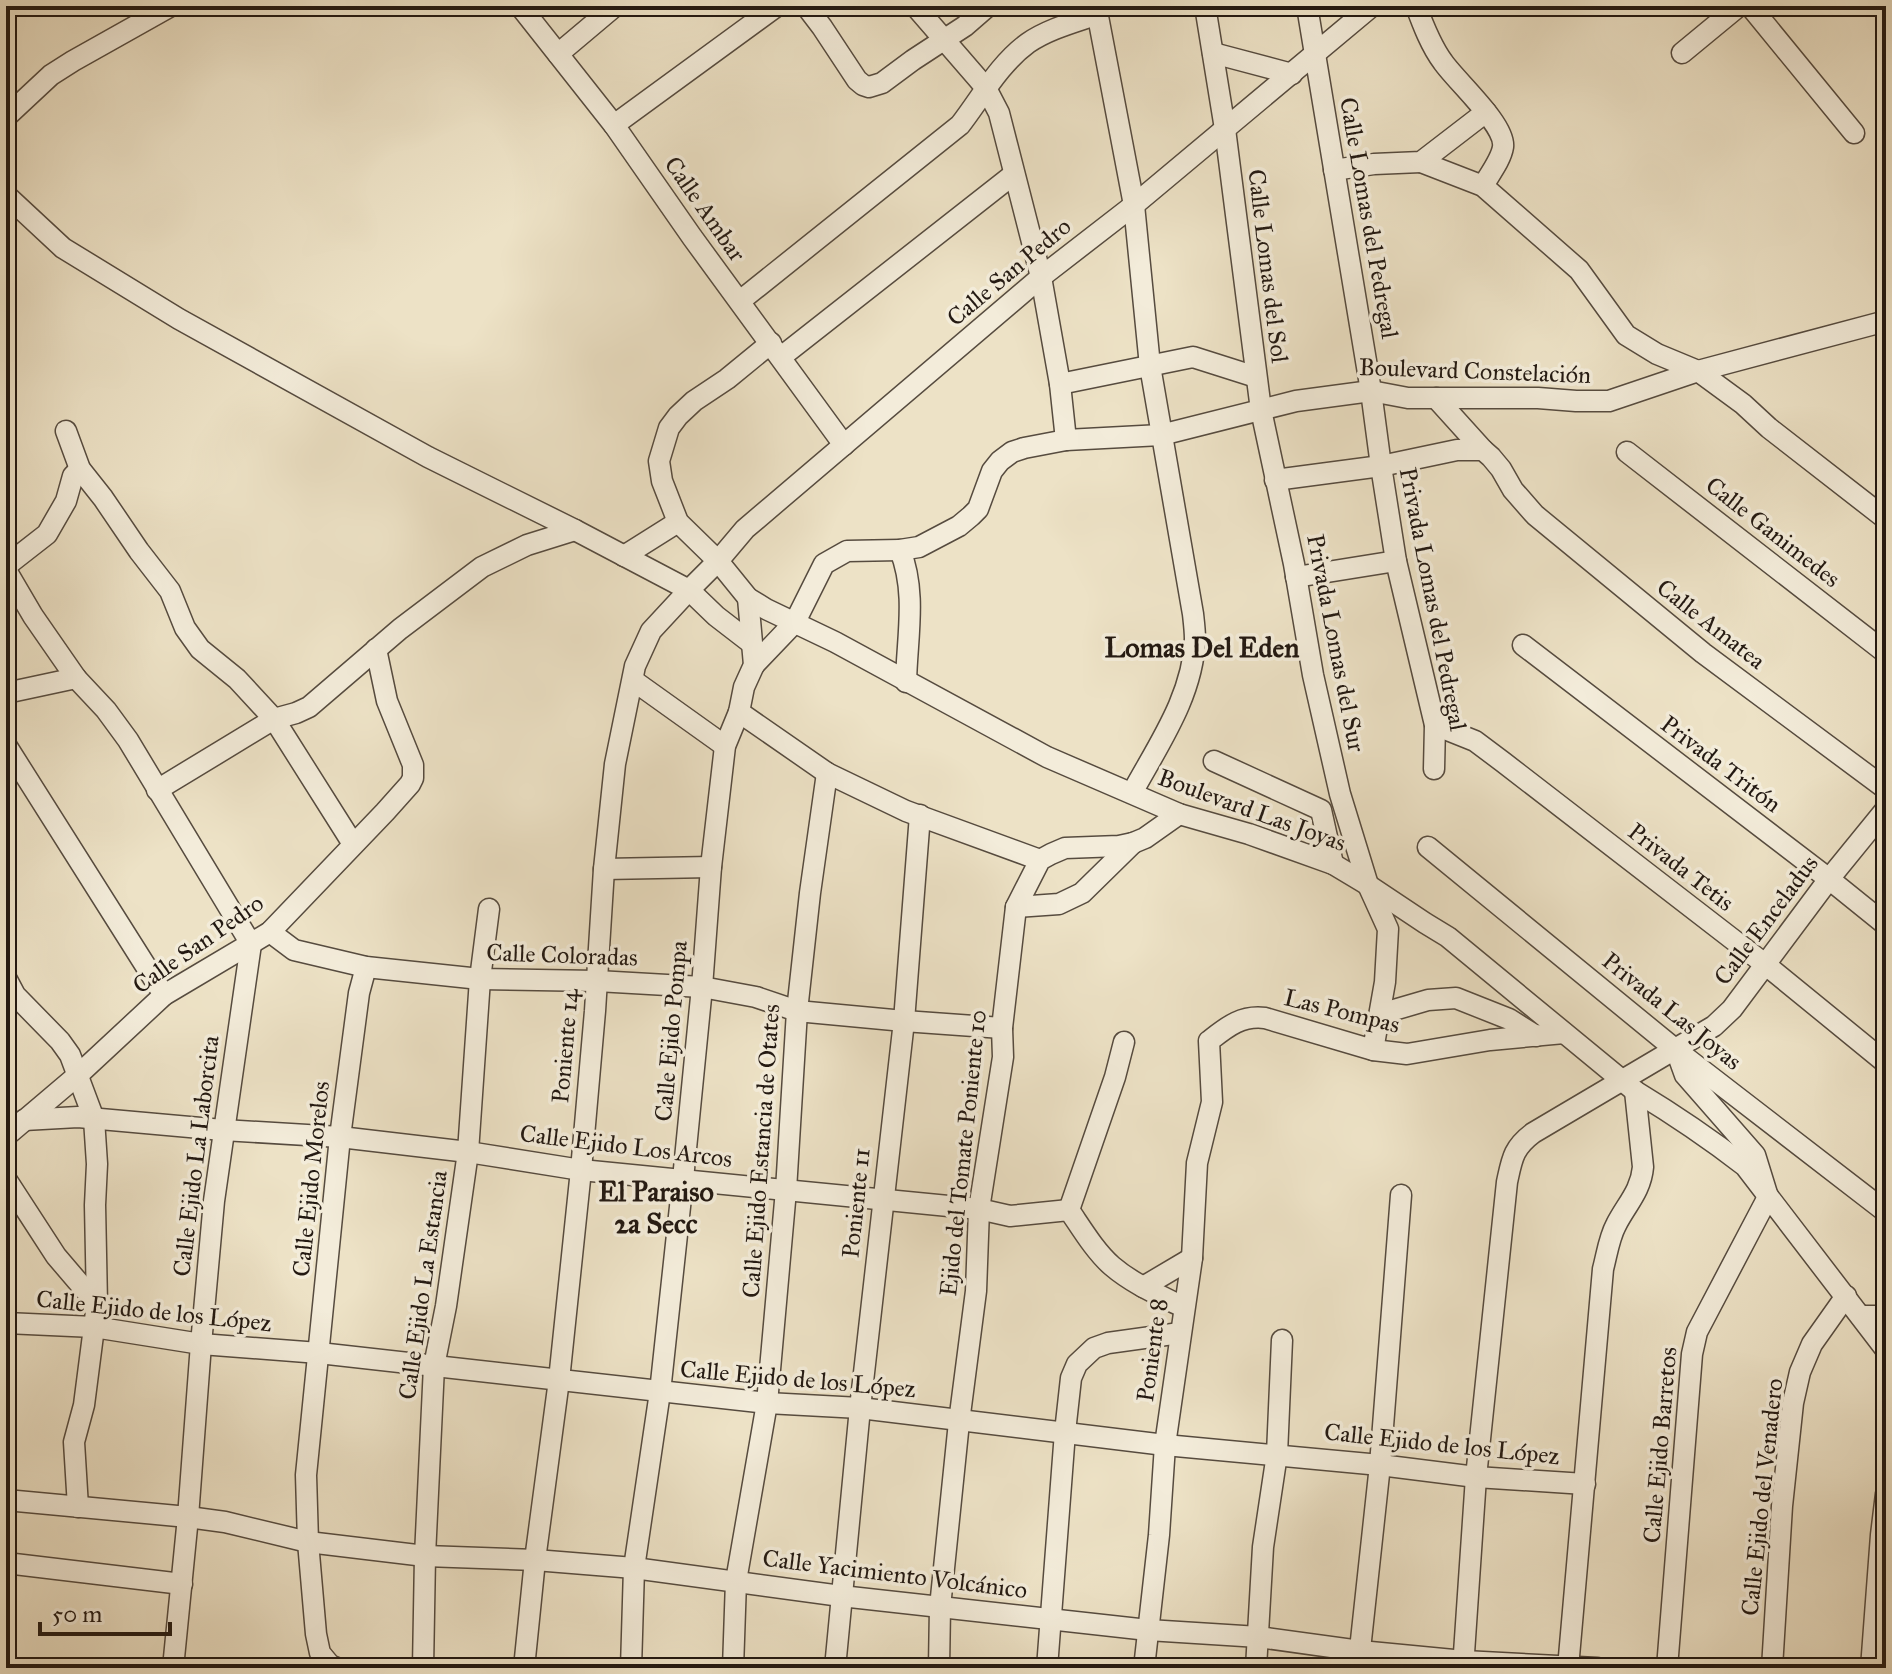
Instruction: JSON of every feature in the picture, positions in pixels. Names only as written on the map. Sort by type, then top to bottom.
[{"type":"street","name":"Calle Ambar","points":[[520,6],[614,125],[844,445]]},
{"type":"street","points":[[558,54],[615,6]]},
{"type":"street","points":[[614,125],[777,6]]},
{"type":"street","points":[[806,6],[857,80],[863,85],[875,86],[965,26],[988,6]]},
{"type":"street","points":[[915,6],[986,88],[999,113],[1041,277],[1060,384],[1066,440]]},
{"type":"street","name":"Calle Lomas del Sol","points":[[1205,6],[1225,129],[1261,410]]},
{"type":"street","name":"Calle Lomas del Pedregal","points":[[1307,6],[1371,391]]},
{"type":"street","name":"Calle San Pedro","points":[[689,590],[745,529],[1041,277],[1134,205],[1372,6]]},
{"type":"street","points":[[1416,6],[1442,61],[1486,112],[1501,135],[1503,145],[1500,154],[1483,186]]},
{"type":"street","points":[[1682,53],[1739,6]]},
{"type":"street","points":[[1750,6],[1854,133]]},
{"type":"street","points":[[6,117],[51,75],[168,7]]},
{"type":"street","points":[[740,301],[960,125],[1012,56],[1030,42],[1097,10],[1134,205],[1150,366],[1195,640],[1183,698],[1132,793]]},
{"type":"street","points":[[1213,53],[1292,74]]},
{"type":"street","points":[[1421,162],[1486,112]]},
{"type":"street","points":[[1334,170],[1421,162],[1483,186],[1579,270],[1626,335],[1657,354],[1698,371],[1886,519]]},
{"type":"street","points":[[748,598],[718,561],[678,522],[662,481],[659,461],[669,428],[694,401],[776,350],[1014,174]]},
{"type":"street","points":[[6,195],[63,248],[179,319],[428,457],[689,590],[751,643]]},
{"type":"street","name":"Boulevard Constelación","points":[[754,665],[795,622],[824,564],[847,551],[919,547],[959,526],[978,509],[992,471],[1012,452],[1066,440],[1161,435],[1296,401],[1371,391],[1408,398],[1609,401],[1698,371],[1886,321]]},
{"type":"street","points":[[1060,384],[1193,357],[1256,377]]},
{"type":"street","name":"Privada Lomas del Pedregal","points":[[1371,391],[1396,561],[1435,725],[1434,769]]},
{"type":"street","name":"Calle Amatea","points":[[1436,398],[1491,457],[1513,490],[1535,515],[1703,653],[1886,789]]},
{"type":"street","name":"Privada Lomas del Sur","points":[[1261,410],[1313,675],[1340,794],[1368,885],[1388,929],[1385,982],[1373,1050]]},
{"type":"street","points":[[66,431],[80,469],[170,591],[185,628],[200,649],[237,679],[274,719],[353,844]]},
{"type":"street","points":[[1275,480],[1381,466],[1457,450],[1483,450]]},
{"type":"street","name":"Calle Ganimedes","points":[[1627,452],[1886,653]]},
{"type":"street","points":[[80,469],[73,476],[66,501],[47,534],[6,568],[33,616],[76,678],[106,710],[128,740],[251,944]]},
{"type":"street","points":[[624,556],[678,522]]},
{"type":"street","points":[[157,790],[274,719],[309,707],[400,629],[482,567],[527,545],[575,530]]},
{"type":"street","points":[[900,550],[906,565],[911,597],[906,682]]},
{"type":"street","points":[[1296,577],[1396,561]]},
{"type":"street","name":"Poniente 14","points":[[524,1668],[581,1170],[615,764],[635,666],[651,631],[689,590]]},
{"type":"street","name":"Boulevard Las Joyas","points":[[748,598],[1047,757],[1179,814],[1249,834],[1333,864],[1368,885],[1469,953],[1629,1086],[1745,1166],[1886,1350]]},
{"type":"street","name":"Calle Ejido Pompa","points":[[631,1668],[634,1568],[660,1392],[725,746],[754,665],[748,598]]},
{"type":"street","name":"Privada Tritón","points":[[1523,645],[1886,925]]},
{"type":"street","name":"Calle San Pedro","points":[[6,1136],[78,1075],[164,995],[270,932],[410,784],[413,765],[387,701],[376,649]]},
{"type":"street","points":[[6,693],[76,678]]},
{"type":"street","points":[[634,681],[725,746]]},
{"type":"street","points":[[739,712],[827,773],[906,811],[1040,860],[1065,848],[1133,843],[1179,814]]},
{"type":"street","name":"Privada Tetis","points":[[1435,725],[1475,741],[1766,965],[1886,1063]]},
{"type":"street","points":[[6,745],[164,995]]},
{"type":"street","points":[[1214,761],[1349,820]]},
{"type":"street","name":"Calle Ejido Estancia de Otates","points":[[733,1668],[736,1581],[767,1403],[786,1190],[797,1011],[827,773]]},
{"type":"street","name":"Calle Enceladus","points":[[1476,1477],[1507,1182],[1515,1151],[1521,1142],[1596,1097],[1629,1086],[1723,1018],[1886,809]]},
{"type":"street","points":[[1321,810],[1333,864]]},
{"type":"street","name":"Poniente 11","points":[[835,1668],[860,1408],[904,1021],[920,815]]},
{"type":"street","points":[[1016,907],[1059,904],[1082,893],[1133,843]]},
{"type":"street","name":"Privada Las Joyas","points":[[1428,847],[1676,1050],[1886,1212]]},
{"type":"street","name":"Ejido del Tomate Poniente 10","points":[[939,1668],[940,1607],[976,1291],[979,1209],[1003,1057],[1002,1028],[1016,907],[1040,860]]},
{"type":"street","points":[[604,869],[711,867]]},
{"type":"street","name":"Calle Ejido La Estancia","points":[[423,1668],[434,1366],[446,1306],[468,1152],[480,979],[489,909]]},
{"type":"street","name":"Calle Coloradas","points":[[270,932],[294,950],[366,967],[480,979],[702,987],[756,997],[797,1011],[1002,1028]]},
{"type":"street","name":"Calle Ejido La Laborcita","points":[[173,1668],[214,1201],[251,944]]},
{"type":"street","name":"Calle Ejido Morelos","points":[[337,1668],[320,1653],[316,1634],[306,1475],[340,1137],[359,993],[366,967]]},
{"type":"street","points":[[6,978],[15,995],[70,1055],[94,1119],[97,1304],[84,1405],[74,1442],[78,1507]]},
{"type":"street","points":[[1380,1014],[1428,1000],[1456,998],[1509,1019],[1536,1036]]},
{"type":"street","name":"Las Pompas","points":[[1209,1041],[1236,1021],[1254,1017],[1373,1050],[1407,1054],[1490,1040],[1564,1033]]},
{"type":"street","name":"Poniente 8","points":[[1144,1668],[1159,1535],[1165,1445],[1192,1258],[1197,1163],[1212,1102],[1209,1041]]},
{"type":"street","points":[[1124,1042],[1069,1210],[1110,1265],[1143,1287],[1183,1307]]},
{"type":"street","points":[[1676,1050],[1685,1075],[1755,1155],[1768,1197]]},
{"type":"street","points":[[1596,1097],[1599,1062]]},
{"type":"street","points":[[1568,1667],[1603,1269],[1616,1225],[1642,1179],[1643,1167],[1629,1086]]},
{"type":"street","name":"Calle Ejido Los Arcos","points":[[24,1120],[78,1117],[340,1137],[468,1152],[581,1170],[979,1209],[1010,1216],[1069,1210]]},
{"type":"street","points":[[6,1179],[56,1256],[97,1304]]},
{"type":"street","points":[[1359,1660],[1380,1465],[1401,1195]]},
{"type":"street","name":"Calle Ejido Barretos","points":[[1667,1668],[1692,1354],[1697,1332],[1768,1197]]},
{"type":"street","points":[[1143,1287],[1192,1258]]},
{"type":"street","name":"Calle Ejido del Venadero","points":[[1772,1668],[1782,1506],[1793,1403],[1800,1372],[1812,1344],[1846,1296]]},
{"type":"street","points":[[1861,1316],[1886,1316]]},
{"type":"street","name":"Calle Ejido de los López","points":[[6,1323],[94,1327],[201,1344],[319,1353],[767,1403],[860,1408],[959,1422],[1476,1477],[1585,1484]]},
{"type":"street","points":[[1047,1668],[1071,1378],[1077,1364],[1094,1348],[1108,1343],[1180,1333]]},
{"type":"street","points":[[1256,1668],[1263,1547],[1277,1454],[1282,1340]]},
{"type":"street","points":[[1463,1664],[1476,1477]]},
{"type":"street","points":[[1871,1668],[1886,1494]]},
{"type":"street","name":"Calle Yacimiento Volcánico","points":[[6,1500],[188,1517],[225,1522],[308,1542],[425,1556],[634,1568],[1052,1620],[1259,1637],[1359,1660],[1597,1668]]},
{"type":"street","points":[[6,1563],[182,1584]]},
{"type":"district","name":"Lomas Del Eden","points":[[1202,647]]},
{"type":"district","name":"El Paraiso 2a Secc","points":[[656,1207]]}]
